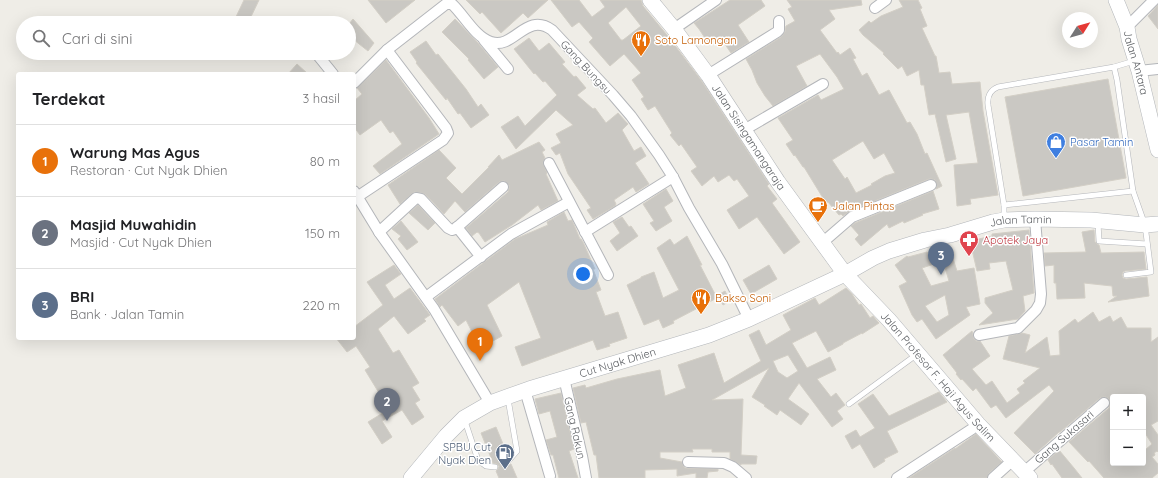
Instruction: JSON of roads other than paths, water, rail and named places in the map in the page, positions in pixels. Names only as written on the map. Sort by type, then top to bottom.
[{"type":"main road","name":"Jalan Sisingamangaraja","points":[[650,0],[674,29],[708,75],[778,182],[845,274]]},
{"type":"main road","name":"Jalan Antara","points":[[1116,0],[1127,27],[1129,39],[1138,66],[1158,150]]},
{"type":"main road","name":"Jalan Tamin","points":[[845,274],[873,258],[889,251],[925,240],[950,236],[993,222],[1004,220],[1035,219],[1151,224]]},
{"type":"main road","name":"Cut Nyak Dhien","points":[[411,478],[446,436],[464,418],[490,404],[525,390],[709,335],[749,319],[845,274]]},
{"type":"main road","name":"Jalan Profesor F. Haji Agus Salim","points":[[845,274],[918,353],[978,424],[1027,475]]},
{"type":"street","points":[[674,29],[716,0]]},
{"type":"street","points":[[875,8],[886,0]]},
{"type":"street","points":[[1127,27],[1154,0]]},
{"type":"street","name":"Gang Bungsu","points":[[356,82],[387,50],[440,8],[449,3],[455,6],[476,31],[491,42],[498,43],[506,41],[534,24],[546,26],[552,30],[631,116],[673,177],[689,208],[722,264],[749,319]]},
{"type":"street","points":[[708,75],[777,32],[779,30],[779,20]]},
{"type":"street","points":[[482,36],[508,69]]},
{"type":"street","points":[[387,50],[446,128],[448,133],[439,143],[356,194],[379,232],[434,309],[490,404]]},
{"type":"street","points":[[322,60],[331,72]]},
{"type":"street","points":[[1138,66],[1158,69]]},
{"type":"street","points":[[744,130],[823,84]]},
{"type":"street","points":[[548,163],[608,275]]},
{"type":"street","points":[[585,232],[673,177]]},
{"type":"street","points":[[822,243],[852,217],[931,185]]},
{"type":"street","points":[[379,232],[416,198],[420,199],[448,228],[452,230],[455,229],[503,187]]},
{"type":"street","points":[[426,297],[481,258],[511,234],[569,202]]},
{"type":"street","points":[[979,335],[1018,328],[1036,310],[1040,303],[1041,294],[1035,219]]},
{"type":"street","points":[[457,227],[481,258]]},
{"type":"street","name":"Gang Rakun","points":[[564,378],[586,478]]},
{"type":"street","points":[[525,390],[550,476]]},
{"type":"street","name":"Gang Sukasari","points":[[1027,475],[1104,403]]},
{"type":"street","points":[[897,478],[972,430],[978,424]]},
{"type":"street","points":[[993,478],[1013,460]]},
{"type":"street","points":[[688,462],[724,463],[733,467],[746,478]]},
{"type":"lane","points":[[1004,220],[1004,205],[988,105],[991,92],[998,87],[1114,68],[1138,66]]},
{"type":"lane","points":[[1114,68],[1133,191],[1151,224],[1147,244],[1151,272],[1126,275]]},
{"type":"lane","points":[[1004,205],[1133,191]]},
{"type":"lane","points":[[1098,221],[1099,241],[1147,244]]},
{"type":"lane","points":[[849,404],[918,353]]},
{"type":"lane","points":[[508,396],[517,451],[509,460]]},
{"type":"lane","points":[[464,418],[478,460],[486,466],[495,467]]},
{"type":"place","name":"Soto Lamongan","points":[[641,57]]},
{"type":"place","name":"Pasar Tamin","points":[[1056,159]]},
{"type":"place","name":"Jalan Pintas","points":[[818,223]]},
{"type":"place","name":"Apotek Jaya","points":[[969,257]]},
{"type":"place","name":"BRI","points":[[941,275]]},
{"type":"place","name":"Bakso Soni","points":[[701,315]]},
{"type":"place","name":"Warung Mas Agus","points":[[480,361]]},
{"type":"place","name":"Masjid Muwahidin","points":[[387,421]]},
{"type":"place","name":"SPBU Cut Nyak Dien","points":[[505,470]]}]
